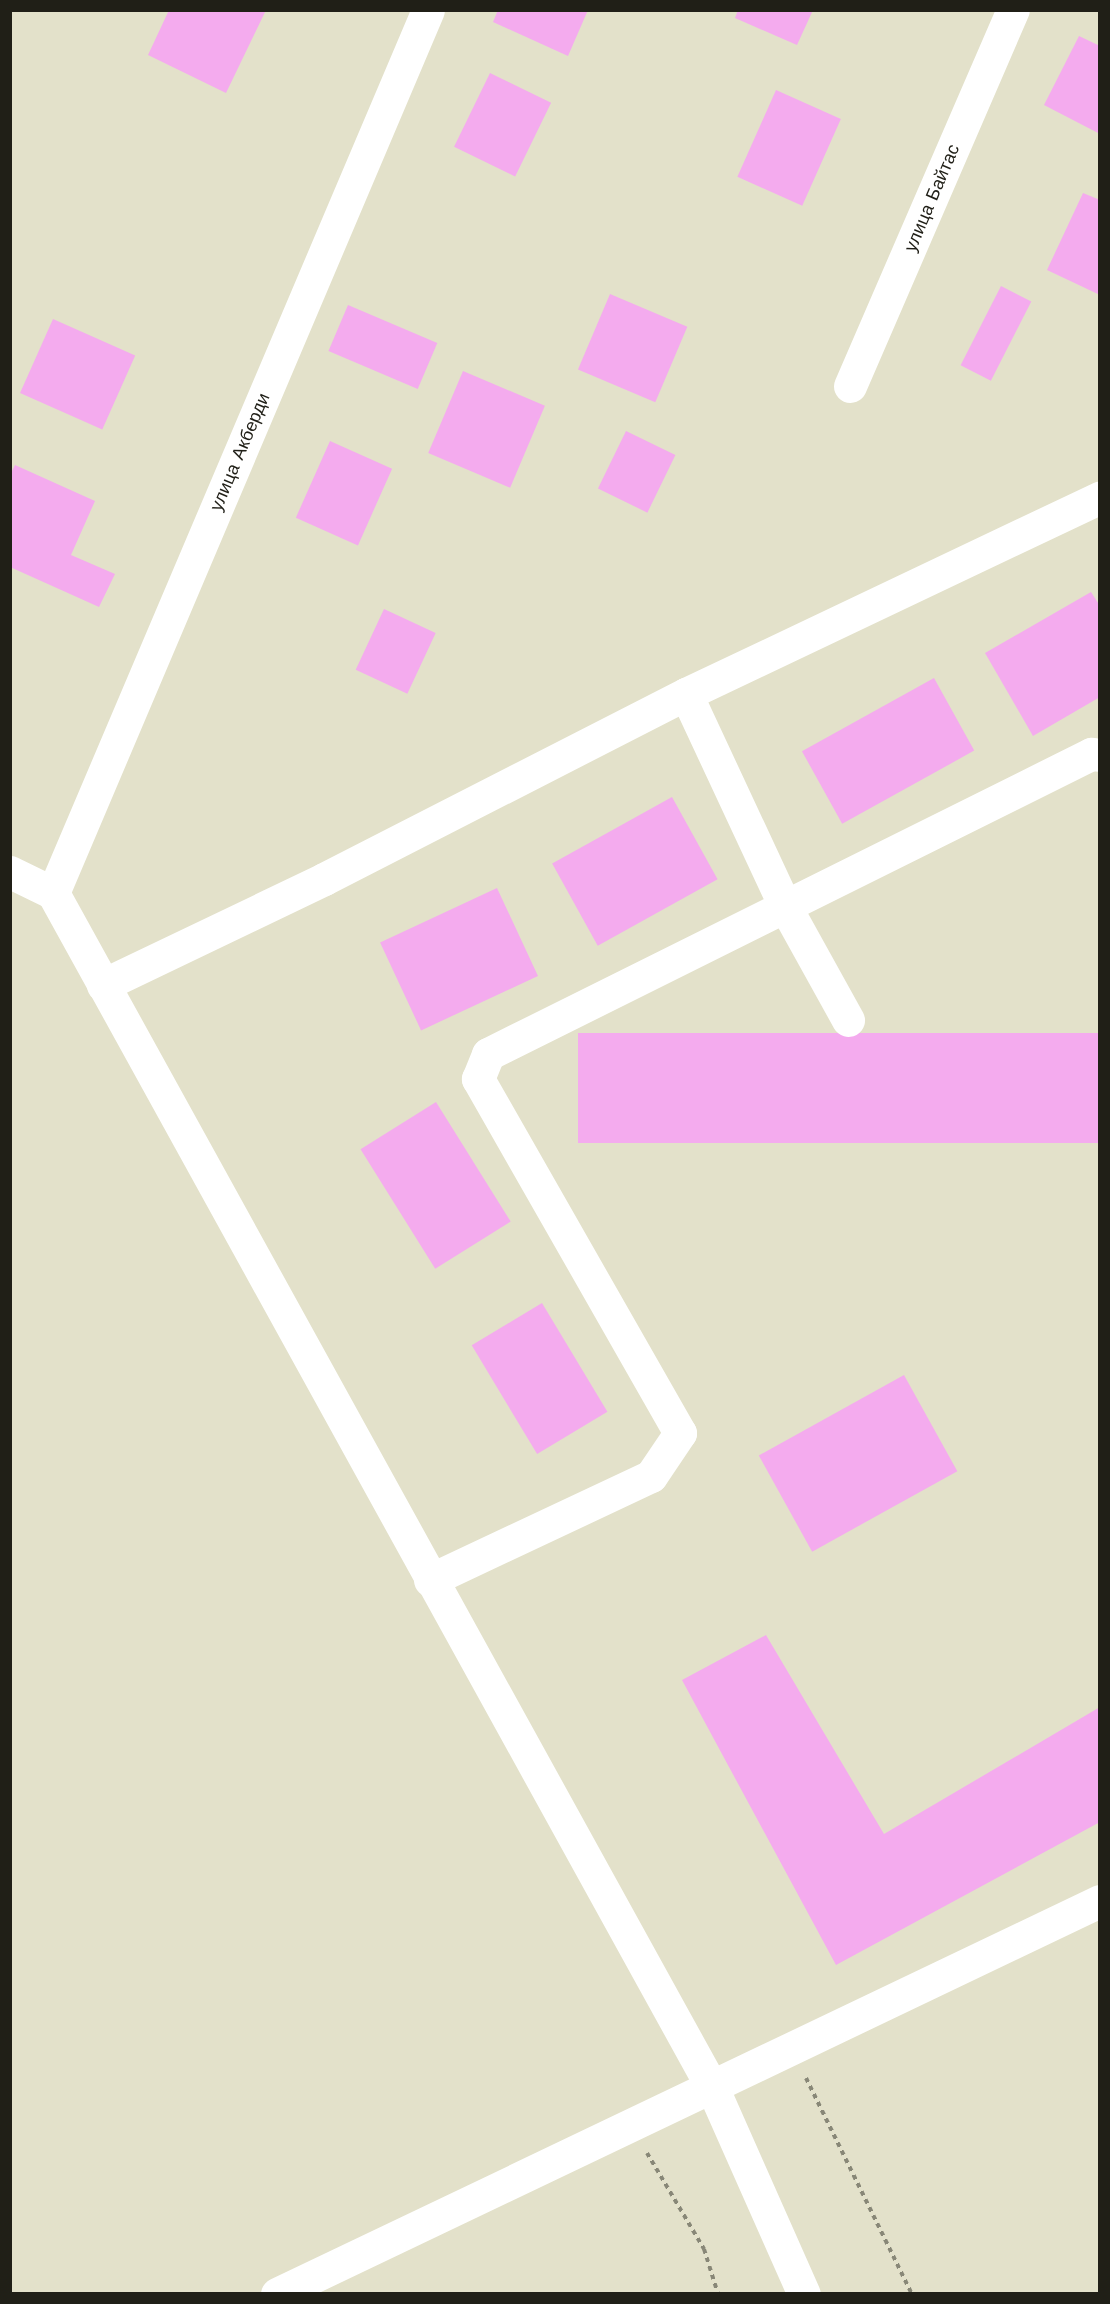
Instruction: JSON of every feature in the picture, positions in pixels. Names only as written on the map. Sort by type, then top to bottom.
[{"type":"street","name":"улица Акберди","points":[[53,893],[428,10]]},
{"type":"street","name":"улица Байтас","points":[[850,386],[1013,10]]},
{"type":"street","points":[[103,985],[324,879],[686,694],[1100,497]]},
{"type":"street","points":[[686,694],[786,908],[848,1020]]},
{"type":"street","points":[[430,1580],[651,1476],[680,1433],[478,1079],[488,1054],[786,908],[1091,754],[1100,755]]},
{"type":"street","points":[[10,872],[53,893],[430,1580],[713,2089],[804,2294]]},
{"type":"street","points":[[277,2294],[713,2089],[1100,1901]]},
{"type":"path","points":[[792,2050],[912,2294]]},
{"type":"path","points":[[632,2127],[704,2249],[718,2294]]},
{"type":"building","points":[[169,10],[266,10],[226,93],[148,55]]},
{"type":"building","points":[[498,10],[588,10],[568,56],[493,22]]},
{"type":"building","points":[[738,10],[813,10],[797,45],[735,18]]},
{"type":"building","points":[[1079,36],[1100,46],[1100,134],[1044,105]]},
{"type":"building","points":[[490,73],[551,103],[515,177],[454,147]]},
{"type":"building","points":[[776,90],[841,119],[802,206],[737,177]]},
{"type":"building","points":[[1083,193],[1100,200],[1100,295],[1047,270]]},
{"type":"building","points":[[1001,286],[1031,301],[991,381],[961,365]]},
{"type":"building","points":[[610,294],[687,327],[655,402],[578,369]]},
{"type":"building","points":[[348,305],[437,343],[418,389],[328,351]]},
{"type":"building","points":[[53,319],[135,356],[102,430],[20,393]]},
{"type":"building","points":[[463,371],[545,406],[510,488],[428,453]]},
{"type":"building","points":[[626,431],[675,455],[647,513],[598,489]]},
{"type":"building","points":[[330,441],[392,469],[358,545],[296,518]]},
{"type":"building","points":[[15,465],[95,501],[71,555],[115,574],[99,607],[10,567],[10,475]]},
{"type":"building","points":[[1091,592],[1100,606],[1100,697],[1033,736],[985,653]]},
{"type":"building","points":[[384,609],[436,633],[407,694],[356,670]]},
{"type":"building","points":[[934,678],[974,751],[842,824],[802,751]]},
{"type":"building","points":[[672,797],[718,879],[598,946],[552,863]]},
{"type":"building","points":[[497,888],[538,976],[421,1030],[380,943]]},
{"type":"building","points":[[578,1033],[1100,1033],[1100,1143],[578,1143]]},
{"type":"building","points":[[436,1102],[511,1222],[435,1269],[361,1149]]},
{"type":"building","points":[[542,1303],[607,1412],[537,1454],[472,1345]]},
{"type":"building","points":[[904,1375],[957,1471],[812,1552],[759,1455]]},
{"type":"building","points":[[766,1635],[884,1834],[1100,1707],[1100,1822],[836,1965],[682,1680]]}]
